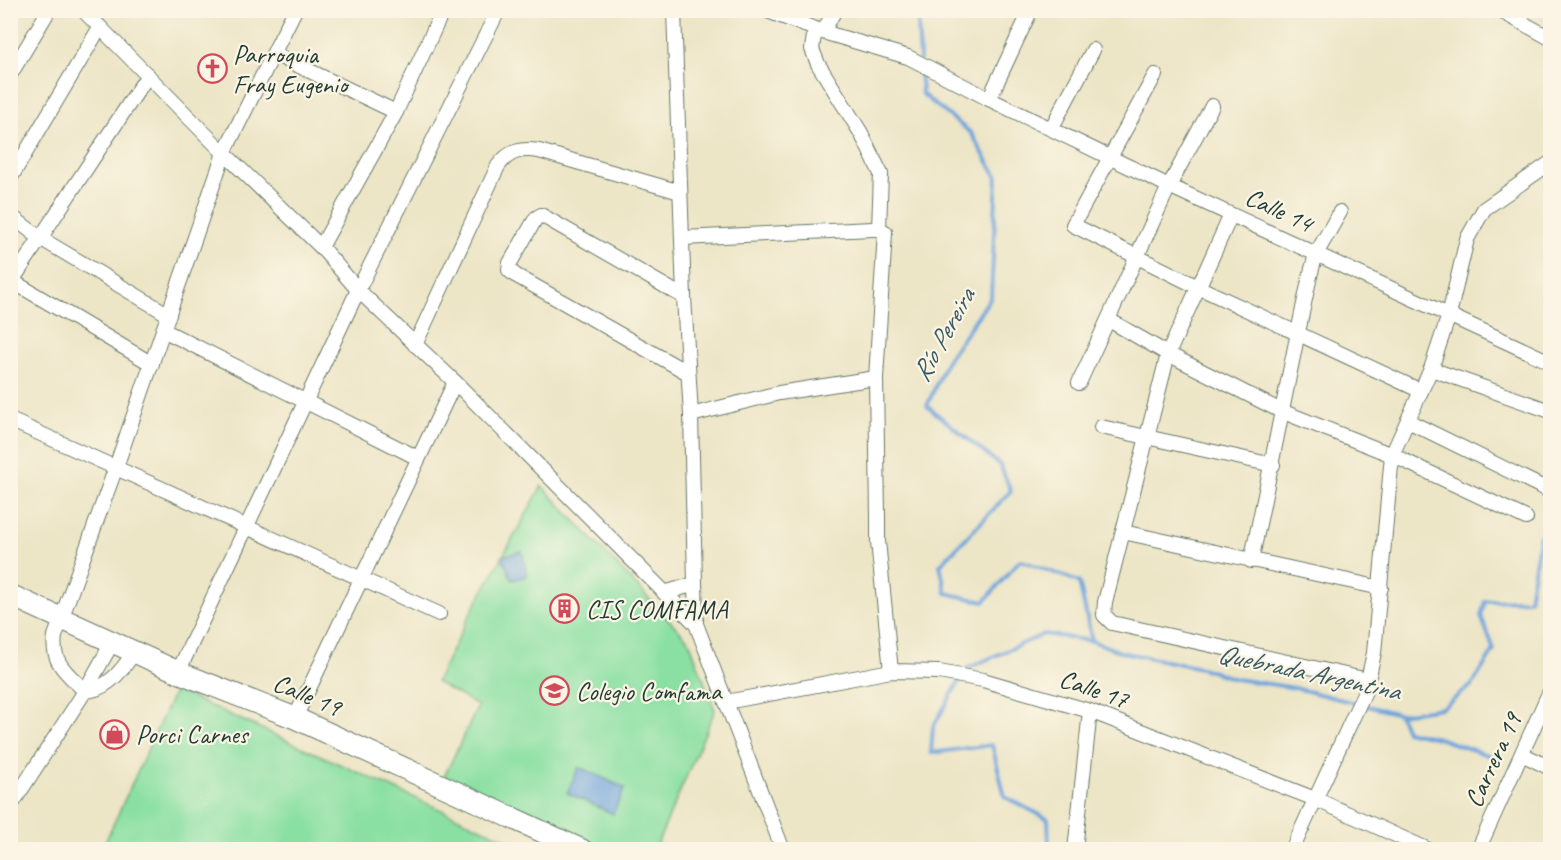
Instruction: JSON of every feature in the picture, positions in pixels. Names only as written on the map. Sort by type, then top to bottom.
[{"type":"main road","name":"Calle 19","points":[[10,595],[177,672],[295,718],[582,849]]},
{"type":"street","points":[[10,75],[49,10]]},
{"type":"street","points":[[83,10],[321,247],[358,290],[454,382],[696,624]]},
{"type":"street","points":[[134,652],[123,669],[107,683],[92,691],[85,691],[62,668],[54,656],[55,636],[225,153],[295,10]]},
{"type":"street","points":[[321,247],[396,112],[443,10]]},
{"type":"street","points":[[674,10],[684,297],[691,414],[696,624],[783,849]]},
{"type":"street","name":"Calle 14","points":[[765,10],[819,30],[908,57],[1169,186],[1551,362]]},
{"type":"street","points":[[835,10],[819,30],[812,49],[818,64],[861,133],[881,174],[879,230]]},
{"type":"street","points":[[1499,10],[1549,34]]},
{"type":"street","points":[[177,672],[358,290],[496,15]]},
{"type":"street","points":[[989,99],[1028,16]]},
{"type":"street","points":[[10,179],[100,27]]},
{"type":"street","points":[[1051,129],[1093,50]]},
{"type":"street","points":[[274,54],[396,112]]},
{"type":"street","points":[[148,75],[11,282],[152,364]]},
{"type":"street","points":[[1155,75],[1073,225],[1421,391]]},
{"type":"street","points":[[1080,383],[1169,186],[1212,106]]},
{"type":"street","points":[[415,345],[498,166],[510,153],[521,150],[539,151],[680,192]]},
{"type":"street","points":[[1292,849],[1367,684],[1374,653],[1392,454],[1431,369],[1449,315],[1467,238],[1484,209],[1551,163]]},
{"type":"street","points":[[1251,561],[1316,254],[1340,212]]},
{"type":"street","points":[[10,215],[40,238],[169,315]]},
{"type":"street","points":[[684,297],[541,215],[536,218],[510,264],[509,270],[515,275],[688,373]]},
{"type":"street","points":[[1231,215],[1168,354],[1105,602],[1104,615],[1107,621],[1367,684]]},
{"type":"street","points":[[682,238],[879,230],[885,232],[876,378],[878,541],[891,671]]},
{"type":"street","points":[[1108,320],[1168,354],[1281,411],[1392,454],[1526,518]]},
{"type":"street","points":[[164,330],[418,458]]},
{"type":"street","points":[[1431,369],[1551,411]]},
{"type":"street","points":[[691,414],[779,393],[876,378]]},
{"type":"street","points":[[295,718],[454,382]]},
{"type":"street","points":[[10,420],[439,614]]},
{"type":"street","points":[[1408,421],[1551,491]]},
{"type":"street","points":[[1101,427],[1272,465]]},
{"type":"street","points":[[1123,532],[1381,588]]},
{"type":"street","points":[[664,593],[695,584]]},
{"type":"street","points":[[10,807],[85,691],[112,642]]},
{"type":"street","name":"Calle 17","points":[[726,702],[891,671],[939,672],[983,680],[1090,711],[1315,799],[1429,849]]},
{"type":"street","name":"Carrera 19","points":[[1478,849],[1551,691]]},
{"type":"street","points":[[1075,849],[1090,711]]},
{"type":"street","points":[[1522,754],[1551,768]]},
{"type":"green space","points":[[542,486],[689,641],[715,710],[655,849],[596,849],[444,777],[478,706],[436,682],[468,618]]},
{"type":"green space","points":[[175,690],[528,849],[102,849]]},
{"type":"water","points":[[522,551],[527,576],[512,580],[502,556]]},
{"type":"water","points":[[579,767],[625,788],[613,814],[567,793]]},
{"type":"waterway","name":"Río Pereira","points":[[920,60],[918,23],[939,10]]},
{"type":"waterway","name":"Río Pereira","points":[[920,68],[922,94],[971,133],[997,177],[991,297],[946,362],[927,406],[1000,465],[1011,491],[940,565],[946,593],[984,602],[1020,560],[1079,582],[1092,641],[1044,634],[966,669],[963,674]]},
{"type":"waterway","name":"Quebrada Argentina","points":[[1092,641],[1121,652],[1201,668],[1236,679],[1295,688],[1399,714],[1442,708],[1472,685],[1494,650],[1481,616],[1485,601],[1529,600],[1540,536],[1550,521]]},
{"type":"waterway","name":"Río Pereira","points":[[960,680],[933,727],[931,753],[992,745],[1005,797],[1048,819],[1049,850]]},
{"type":"waterway","points":[[1399,714],[1406,731],[1438,738],[1499,759]]},
{"type":"place","name":"Parroquia Fray Eugenio","points":[[212,69]]},
{"type":"place","name":"CIS COMFAMA","points":[[565,609]]},
{"type":"place","name":"Colegio Comfama","points":[[555,691]]},
{"type":"place","name":"Porci Carnes","points":[[115,734]]}]
